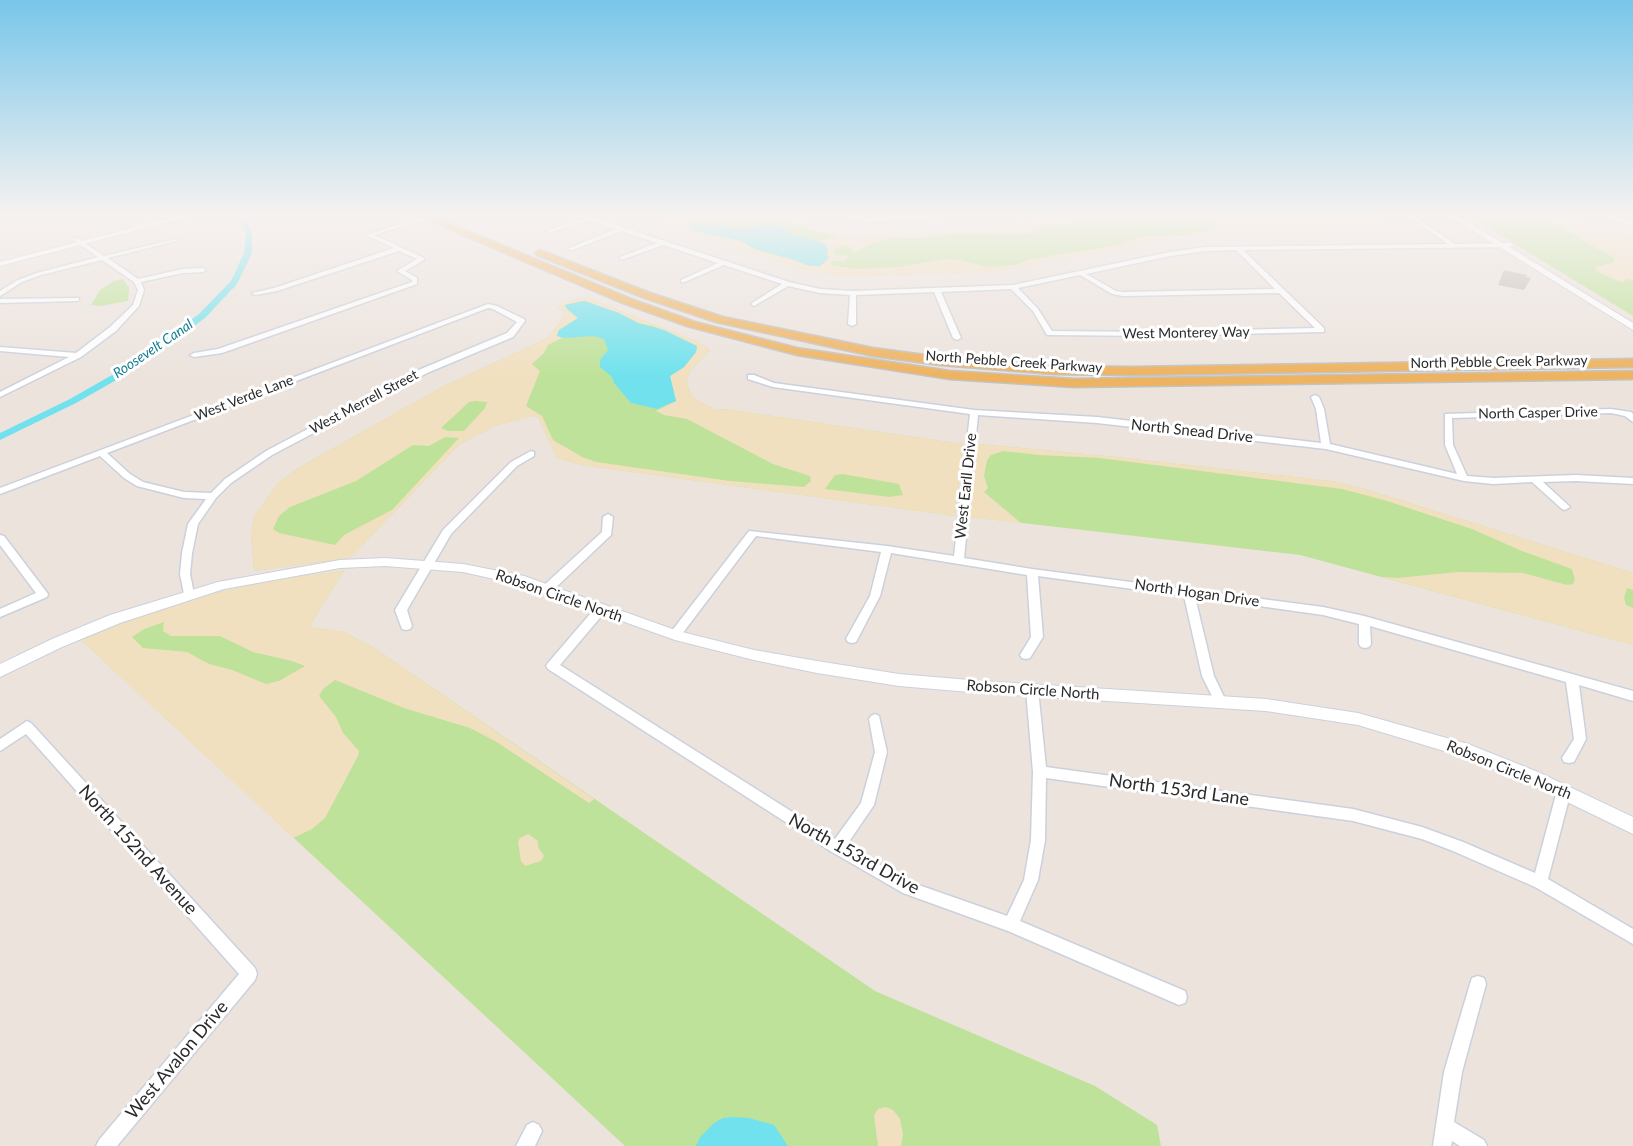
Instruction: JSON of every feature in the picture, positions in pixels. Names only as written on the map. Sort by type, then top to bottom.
[{"type":"main road","name":"North Pebble Creek Parkway","points":[[550,268],[627,302],[691,324],[797,351],[950,375],[1074,383],[1633,375]]},
{"type":"main road","name":"North Pebble Creek Parkway","points":[[581,268],[653,298],[720,320],[873,352],[940,361],[1054,370],[1131,371],[1633,363]]},
{"type":"main road","points":[[1352,380],[1375,374],[1434,372],[1430,366]]},
{"type":"street","points":[[0,294],[27,278],[59,268]]},
{"type":"street","points":[[0,395],[78,355],[113,329],[136,306],[141,290],[137,281],[119,268]]},
{"type":"street","points":[[255,293],[268,292],[300,283],[342,268]]},
{"type":"street","points":[[194,355],[219,351],[413,284],[416,281],[400,271],[405,268]]},
{"type":"street","points":[[683,281],[712,268]]},
{"type":"street","points":[[737,268],[787,284],[853,293],[1013,287],[1107,268]]},
{"type":"street","points":[[1258,268],[1281,291]]},
{"type":"street","points":[[1537,268],[1633,327]]},
{"type":"street","points":[[1551,268],[1633,318]]},
{"type":"street","points":[[137,281],[183,271],[203,270]]},
{"type":"street","points":[[1082,274],[1114,293],[1281,291]]},
{"type":"street","points":[[754,304],[787,284]]},
{"type":"street","name":"West Monterey Way","points":[[1013,287],[1036,310],[1050,333],[1140,334],[1321,330],[1281,291]]},
{"type":"street","points":[[937,291],[957,338]]},
{"type":"street","points":[[852,324],[853,293]]},
{"type":"street","points":[[1580,295],[1594,294]]},
{"type":"street","points":[[0,301],[77,299]]},
{"type":"street","name":"West Verde Lane","points":[[0,491],[489,306],[521,321]]},
{"type":"street","name":"West Merrell Street","points":[[189,594],[185,574],[186,553],[194,524],[213,496],[228,481],[269,453],[424,371],[510,335],[521,321]]},
{"type":"street","points":[[0,348],[78,355]]},
{"type":"street","name":"North Snead Drive","points":[[751,377],[773,386],[974,412],[1096,420],[1326,446],[1464,478],[1633,481]]},
{"type":"street","points":[[1315,397],[1320,409],[1326,446]]},
{"type":"street","name":"North Casper Drive","points":[[1464,478],[1449,445],[1448,416],[1611,411],[1631,417]]},
{"type":"street","name":"West Earll Drive","points":[[958,560],[974,412]]},
{"type":"street","points":[[102,452],[127,476],[140,484],[184,495],[213,496]]},
{"type":"street","points":[[406,626],[401,610],[447,532],[514,464],[531,454]]},
{"type":"street","points":[[1534,479],[1565,507]]},
{"type":"street","points":[[546,590],[607,533],[608,517]]},
{"type":"street","name":"North Hogan Drive","points":[[675,635],[753,533],[887,549],[1032,572],[1188,591],[1323,611],[1364,620],[1633,696]]},
{"type":"street","points":[[0,538],[43,594],[0,613]]},
{"type":"street","points":[[852,639],[875,596],[887,549]]},
{"type":"street","name":"Robson Circle North","points":[[0,671],[85,631],[189,594],[262,576],[340,564],[385,562],[428,564],[482,571],[546,590],[675,635],[754,655],[860,674],[911,681],[1298,708],[1390,727],[1468,751],[1564,791],[1633,826]]},
{"type":"street","points":[[1026,656],[1036,637],[1032,572]]},
{"type":"street","points":[[1188,591],[1208,676],[1220,701]]},
{"type":"street","name":"North 153rd Drive","points":[[600,610],[552,666],[837,848],[908,888],[1011,926],[1179,997]]},
{"type":"street","points":[[1364,620],[1365,644]]},
{"type":"street","points":[[1569,758],[1580,739],[1572,678]]},
{"type":"street","points":[[1011,926],[1030,880],[1038,840],[1040,772],[1032,690]]},
{"type":"street","points":[[837,848],[867,805],[881,752],[874,719]]},
{"type":"street","name":"North 152nd Avenue","points":[[0,746],[27,726],[249,974]]},
{"type":"street","name":"North 153rd Lane","points":[[1040,772],[1318,808],[1422,833],[1540,882],[1633,937]]},
{"type":"street","points":[[1540,882],[1564,791]]},
{"type":"street","name":"West Avalon Drive","points":[[105,1146],[249,974]]},
{"type":"street","points":[[1442,1146],[1453,1072],[1478,984]]},
{"type":"street","points":[[1445,1127],[1478,1146]]},
{"type":"green space","points":[[801,268],[1011,268],[871,276],[840,276]]},
{"type":"green space","points":[[1555,268],[1633,268],[1633,316]]},
{"type":"green space","points":[[123,279],[129,288],[128,301],[100,306],[91,305],[100,290],[114,281]]},
{"type":"green space","points":[[589,298],[700,343],[710,350],[689,373],[686,381],[692,397],[716,410],[724,409],[963,444],[955,516],[581,465],[557,458],[538,417],[532,416],[495,426],[460,444],[350,558],[254,571],[251,534],[255,515],[278,483],[298,468],[444,386],[548,338],[566,313],[557,308]]},
{"type":"green space","points":[[978,444],[1331,481],[1362,488],[1633,573],[1633,645],[1300,555],[970,517]]},
{"type":"green space","points":[[344,571],[309,627],[344,632],[373,647],[875,991],[1095,1086],[1157,1125],[1161,1146],[625,1146],[81,640],[131,620],[206,595],[286,578]]},
{"type":"sand","points":[[801,268],[1011,268],[871,276],[840,276]]},
{"type":"sand","points":[[1596,268],[1633,268],[1633,280],[1627,279],[1623,283],[1597,272]]},
{"type":"sand","points":[[589,298],[700,343],[710,350],[689,373],[686,381],[692,397],[716,410],[724,409],[963,444],[955,516],[581,465],[557,458],[538,417],[532,416],[495,426],[460,444],[350,558],[254,571],[251,534],[255,515],[278,483],[298,468],[444,386],[548,338],[566,313],[557,308],[568,302]],"holes":[[[581,301],[619,313],[638,323],[653,326],[697,346],[696,352],[684,367],[670,376],[676,401],[656,411],[664,415],[687,419],[773,464],[810,476],[811,481],[804,487],[730,481],[596,462],[582,457],[553,440],[542,416],[526,406],[540,371],[532,364],[544,353],[548,345],[562,338],[557,335],[559,330],[578,318],[565,305]],[[469,402],[487,402],[485,408],[464,431],[448,431],[441,428]],[[445,437],[459,438],[392,510],[344,535],[335,545],[279,533],[273,529],[279,516],[290,507],[356,481],[413,445],[429,446]],[[843,474],[899,484],[903,495],[889,497],[825,489],[835,475]]]},
{"type":"sand","points":[[978,444],[1331,481],[1362,488],[1633,573],[1633,590],[1627,588],[1624,598],[1626,605],[1633,608],[1633,645],[1382,577],[1398,578],[1458,572],[1523,573],[1567,585],[1573,584],[1575,580],[1572,569],[1522,551],[1472,529],[1384,500],[1342,489],[1100,458],[1003,451],[991,455],[987,460],[984,476],[988,488],[984,492],[1021,523],[970,517]]},
{"type":"sand","points":[[344,571],[309,627],[344,632],[373,647],[594,799],[589,803],[495,741],[470,728],[404,708],[335,680],[323,689],[319,696],[336,717],[343,733],[359,751],[358,756],[325,818],[312,829],[293,838],[81,640],[131,620],[206,595],[286,578]],"holes":[[[164,622],[163,631],[171,636],[220,636],[253,652],[305,666],[279,681],[266,684],[232,670],[209,664],[187,652],[143,648],[132,637],[144,629]]]},
{"type":"sand","points":[[528,834],[538,841],[538,847],[544,856],[541,861],[525,866],[521,861],[518,842],[520,838]]},
{"type":"sand","points":[[886,1107],[893,1110],[900,1119],[903,1134],[901,1146],[878,1146],[874,1115],[878,1109]]},
{"type":"water","points":[[585,301],[619,313],[638,323],[664,330],[697,346],[696,352],[684,367],[670,376],[676,401],[657,409],[631,403],[614,383],[612,377],[600,367],[600,360],[608,350],[604,339],[593,336],[564,338],[557,336],[559,330],[578,318],[565,305]]},
{"type":"water","points":[[723,1118],[749,1118],[774,1125],[788,1146],[696,1146],[700,1137],[714,1123]]},
{"type":"building","points":[[1504,270],[1531,278],[1524,290],[1498,285]]},
{"type":"waterway","name":"Roosevelt Canal","points":[[0,437],[73,401],[129,369],[170,341],[202,316],[234,282],[241,268]]}]
